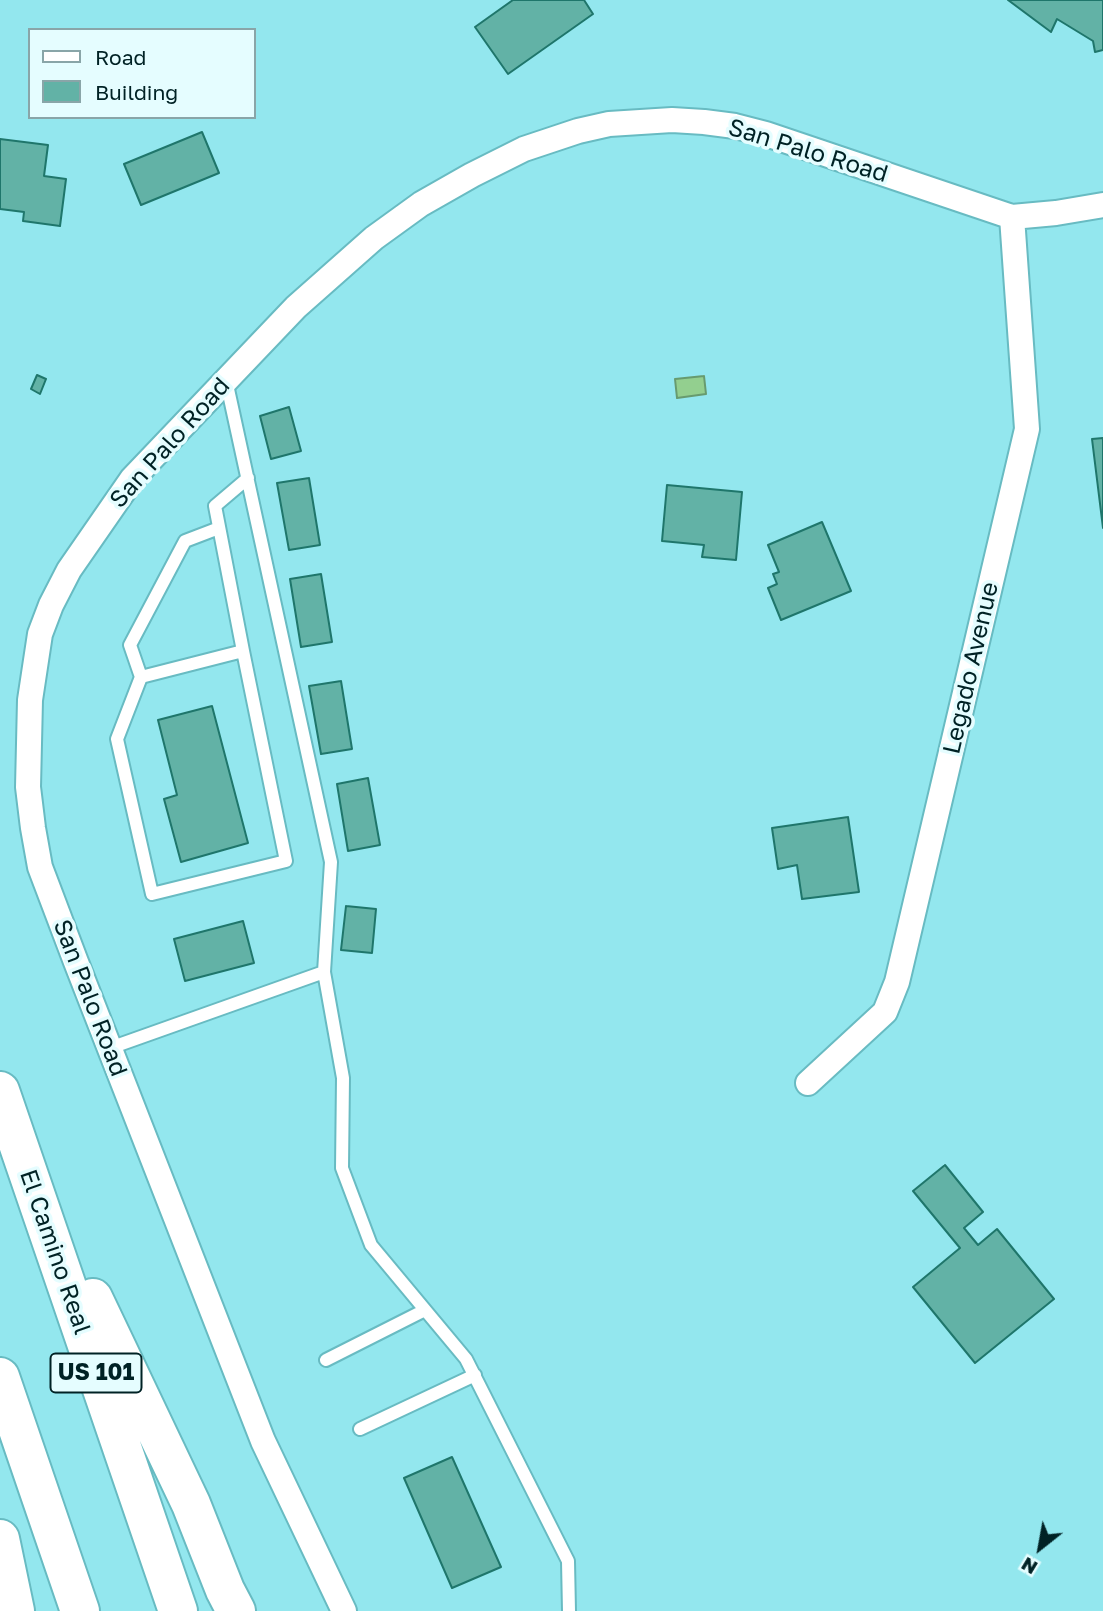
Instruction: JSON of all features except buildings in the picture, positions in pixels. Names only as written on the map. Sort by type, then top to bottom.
[{"type":"highway","name":"El Camino Real","points":[[0,1091],[178,1611]]},
{"type":"highway","points":[[15,1134],[191,1504],[236,1611]]},
{"type":"highway","points":[[0,1377],[80,1611]]},
{"type":"highway","points":[[0,1539],[15,1611]]},
{"type":"street","name":"San Palo Road","points":[[344,1611],[263,1441],[40,867],[28,787],[30,700],[40,634],[69,570],[132,479],[296,307],[374,238],[421,204],[524,149],[609,124],[672,120],[704,122],[766,134],[1012,217],[1103,205]]},
{"type":"street","name":"Legado Avenue","points":[[808,1083],[885,1012],[897,982],[1012,496],[1027,429],[1012,217]]},
{"type":"lane","points":[[226,380],[331,862],[324,972],[343,1078],[342,1168],[371,1245],[466,1359],[568,1561],[569,1611]]},
{"type":"lane","points":[[219,528],[185,541],[130,645],[141,677],[117,739],[152,894],[286,861],[215,506],[248,478]]},
{"type":"lane","points":[[141,677],[243,651]]},
{"type":"lane","points":[[110,1048],[324,972]]},
{"type":"lane","points":[[326,1360],[425,1310]]},
{"type":"lane","points":[[360,1429],[474,1375]]},
{"type":"shaded area","points":[[704,376],[706,394],[677,398],[675,379]]}]
